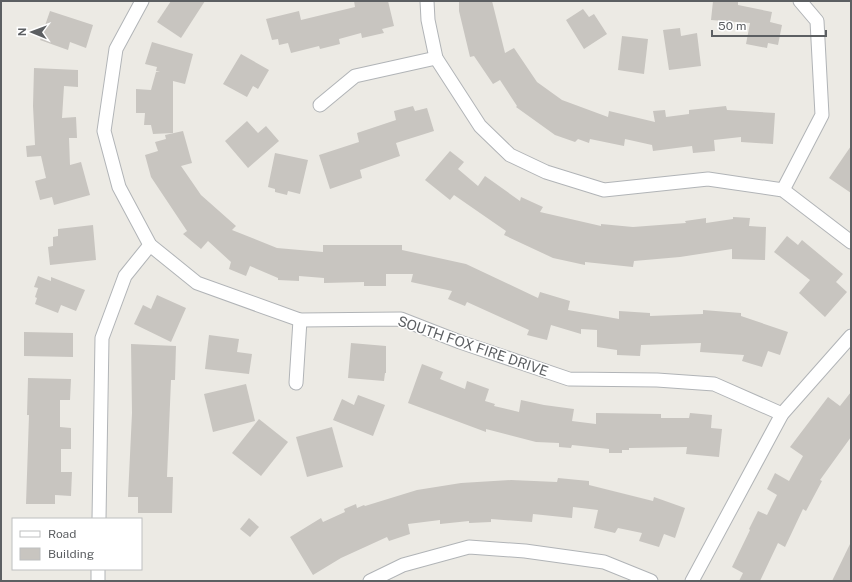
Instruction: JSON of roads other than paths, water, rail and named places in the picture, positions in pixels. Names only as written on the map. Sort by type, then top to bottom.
[{"type":"street","name":"SOUTH FOX FIRE DRIVE","points":[[142,1],[116,49],[104,131],[119,188],[150,245],[197,283],[300,320],[401,319],[460,342],[569,379],[657,380],[714,384],[782,414]]},
{"type":"street","points":[[427,1],[428,20],[436,58],[480,126],[510,155],[546,172],[604,190],[708,179],[783,190],[851,242]]},
{"type":"street","points":[[783,190],[822,115],[817,20],[800,1]]},
{"type":"street","points":[[320,105],[355,76],[436,58]]},
{"type":"street","points":[[99,518],[102,338],[125,276],[150,245]]},
{"type":"street","points":[[296,383],[300,320]]},
{"type":"street","points":[[692,581],[782,414],[851,336]]},
{"type":"street","points":[[370,581],[403,565],[469,547],[525,551],[604,562],[651,581]]},
{"type":"street","points":[[98,570],[98,581]]}]
